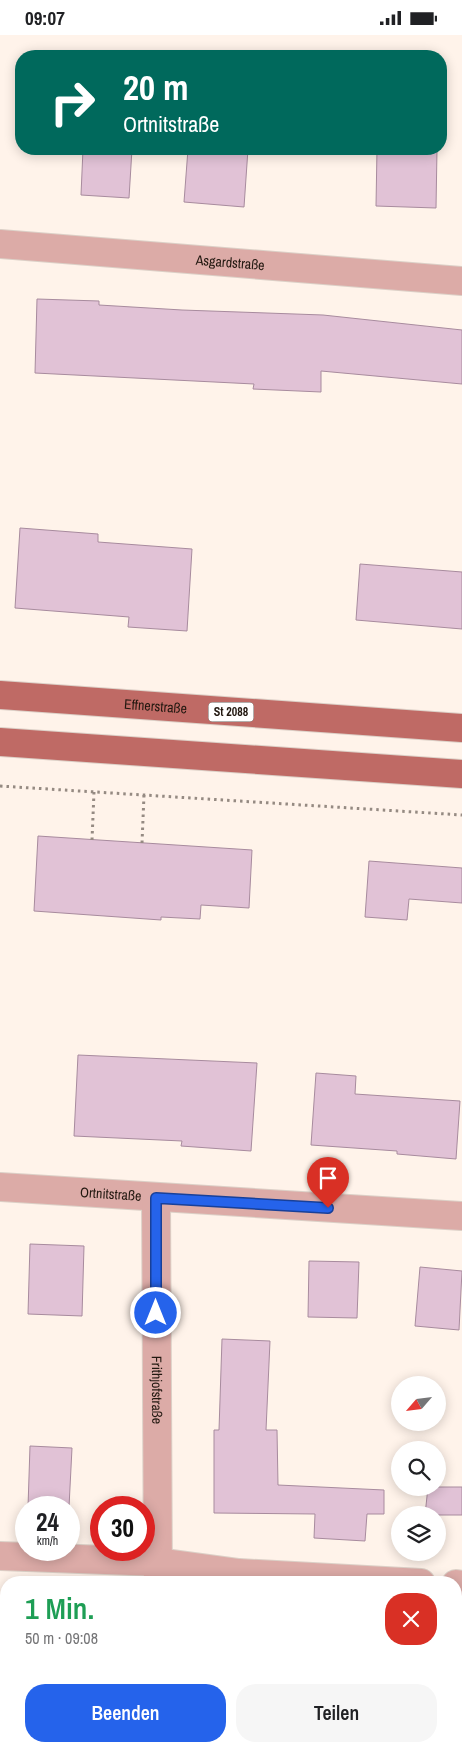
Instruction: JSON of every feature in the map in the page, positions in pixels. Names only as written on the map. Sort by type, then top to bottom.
[{"type":"main road","name":"Effnerstraße","points":[[0,695],[462,728]]},
{"type":"main road","points":[[0,742],[462,774]]},
{"type":"street","name":"Asgardstraße","points":[[0,244],[462,281]]},
{"type":"street","name":"Ortnitstraße","points":[[0,1187],[156,1198],[462,1215]]},
{"type":"street","name":"Frithjofstraße","points":[[156,1198],[158,1572]]},
{"type":"street","points":[[0,1556],[158,1572],[294,1576]]},
{"type":"path","points":[[0,786],[462,815]]},
{"type":"path","points":[[92,839],[94,792]]},
{"type":"path","points":[[142,843],[144,795]]},
{"type":"building","points":[[83,155],[132,155],[129,198],[81,195]]},
{"type":"building","points":[[188,155],[248,155],[244,207],[184,202]]},
{"type":"building","points":[[377,155],[437,155],[436,208],[376,206]]},
{"type":"building","points":[[37,299],[99,301],[99,305],[182,310],[323,315],[462,330],[462,384],[321,371],[321,392],[253,389],[254,384],[35,373]]},
{"type":"building","points":[[20,528],[98,534],[98,542],[192,549],[187,631],[128,627],[129,617],[15,608]]},
{"type":"building","points":[[360,564],[462,572],[462,629],[356,620]]},
{"type":"building","points":[[38,836],[252,850],[249,908],[201,905],[200,919],[161,917],[161,920],[34,911]]},
{"type":"building","points":[[369,861],[462,868],[462,903],[409,899],[407,920],[365,917]]},
{"type":"building","points":[[78,1055],[257,1063],[251,1151],[181,1146],[182,1141],[74,1136]]},
{"type":"building","points":[[316,1073],[356,1076],[355,1094],[460,1101],[456,1159],[397,1154],[397,1151],[311,1145]]},
{"type":"building","points":[[30,1244],[84,1246],[82,1316],[28,1314]]},
{"type":"building","points":[[309,1261],[359,1262],[357,1318],[308,1317]]},
{"type":"building","points":[[420,1267],[462,1271],[459,1330],[415,1326]]},
{"type":"building","points":[[222,1339],[270,1341],[266,1430],[277,1430],[278,1485],[384,1490],[384,1514],[367,1514],[365,1541],[314,1538],[315,1514],[214,1513],[214,1430],[219,1430]]},
{"type":"building","points":[[30,1446],[72,1448],[70,1496],[28,1496]]},
{"type":"building","points":[[446,1487],[462,1487],[462,1515],[446,1515],[446,1506],[426,1506],[427,1496],[446,1496]]},
{"type":"route","points":[[156,1313],[156,1198],[328,1208]]}]
